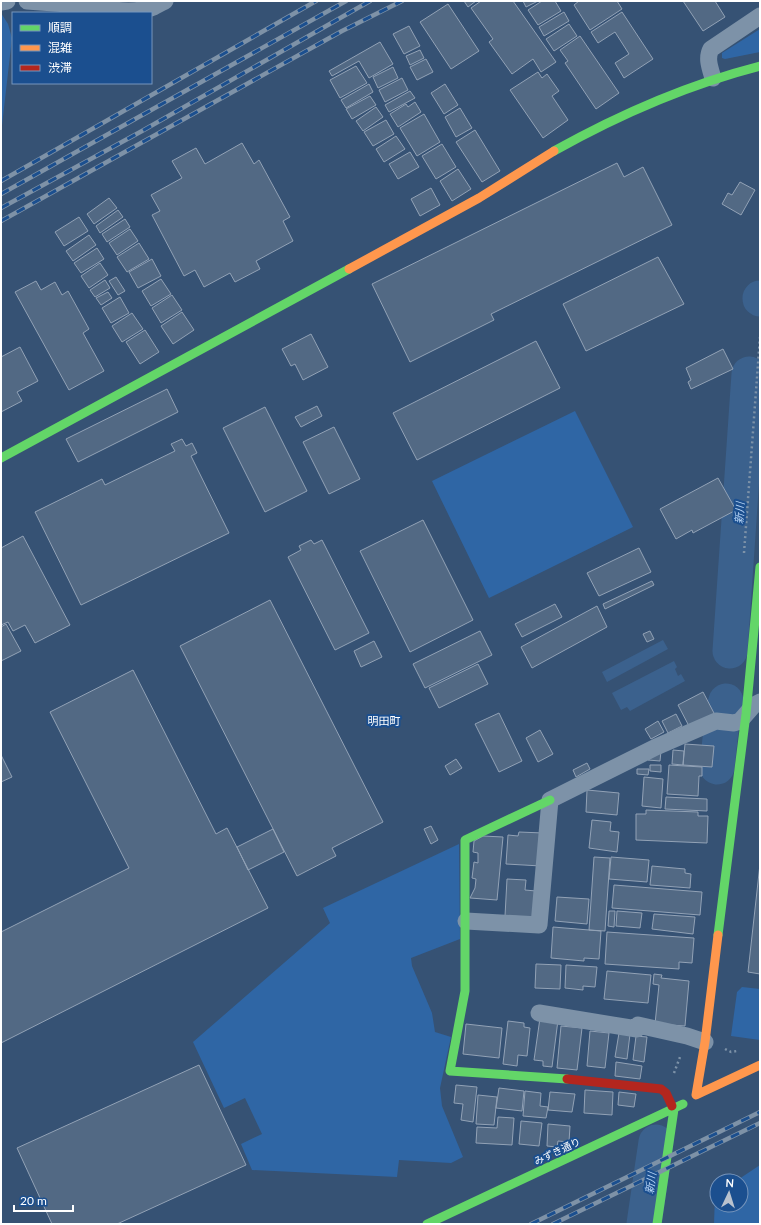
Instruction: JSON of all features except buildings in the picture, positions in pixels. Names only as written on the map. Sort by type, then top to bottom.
[{"type":"street","points":[[1,2],[7,1]]},
{"type":"street","points":[[27,1],[94,6],[103,9],[129,10],[151,8],[165,1]]},
{"type":"street","points":[[713,78],[709,60],[709,53],[711,49],[760,16]]},
{"type":"street","points":[[1,458],[479,198],[575,139],[637,109],[713,78],[760,66]]},
{"type":"street","points":[[696,1096],[746,714],[760,567]]},
{"type":"street","points":[[657,1224],[674,1109],[666,1093],[661,1089],[578,1080],[450,1071],[466,991],[466,921],[464,904],[465,840],[550,800],[656,747],[716,722],[734,723],[740,721],[754,706],[760,702]]},
{"type":"street","points":[[466,921],[539,925],[550,800]]},
{"type":"street","points":[[539,1013],[637,1028],[638,1025],[687,1036],[704,1042]]},
{"type":"street","name":"みずき通り","points":[[427,1224],[674,1109],[696,1096],[760,1065]]},
{"type":"path","points":[[743,561],[760,337]]},
{"type":"path","points":[[666,1093],[687,1036]]},
{"type":"shaded area","points":[[1,13],[8,24],[12,38],[1,134]]},
{"type":"shaded area","points":[[760,29],[760,52],[725,59],[722,58],[722,53]]},
{"type":"shaded area","points":[[575,411],[633,527],[489,598],[432,481]]},
{"type":"shaded area","points":[[663,640],[668,649],[607,682],[602,672]]},
{"type":"shaded area","points":[[674,661],[677,667],[675,669],[678,676],[681,674],[685,681],[630,711],[627,707],[621,710],[612,693]]},
{"type":"shaded area","points":[[459,844],[460,939],[411,958],[412,966],[432,1013],[435,1032],[451,1037],[440,1088],[442,1106],[463,1157],[451,1163],[399,1160],[397,1177],[252,1170],[241,1144],[262,1134],[245,1098],[224,1108],[193,1042],[330,923],[323,908]]},
{"type":"shaded area","points":[[742,987],[760,989],[760,1040],[731,1036],[737,992]]},
{"type":"shaded area","points":[[760,1165],[760,1224],[714,1224],[714,1213],[749,1213],[748,1173]]},
{"type":"waterway","name":"新川","points":[[730,651],[749,374]]},
{"type":"waterway","name":"新川","points":[[721,717],[726,701]]},
{"type":"waterway","name":"新川","points":[[717,767],[721,730]]},
{"type":"waterway","name":"新川","points":[[644,1224],[656,1142]]},
{"type":"railway","points":[[1,181],[316,1]]},
{"type":"railway","points":[[1,194],[346,1]]},
{"type":"railway","points":[[1,208],[142,131],[370,1]]},
{"type":"railway","points":[[1,221],[342,31],[402,1]]},
{"type":"railway","points":[[531,1224],[760,1112]]},
{"type":"railway","points":[[553,1224],[760,1123]]},
{"type":"traffic: fast","points":[[554,151],[629,113],[680,91],[760,66]]},
{"type":"traffic: fast","points":[[1,458],[349,269]]},
{"type":"traffic: fast","points":[[718,935],[746,714],[760,567]]},
{"type":"traffic: fast","points":[[550,800],[465,840],[465,991],[450,1071],[567,1079]]},
{"type":"traffic: fast","points":[[427,1224],[683,1104]]},
{"type":"traffic: fast","points":[[657,1224],[674,1109],[672,1106]]},
{"type":"traffic: slow","points":[[349,269],[479,198],[554,151]]},
{"type":"traffic: slow","points":[[718,935],[705,1042],[696,1095],[760,1065]]},
{"type":"traffic: jam","points":[[567,1079],[661,1089],[666,1093],[672,1106]]},
{"type":"district","name":"明田町","points":[[384,720]]}]
